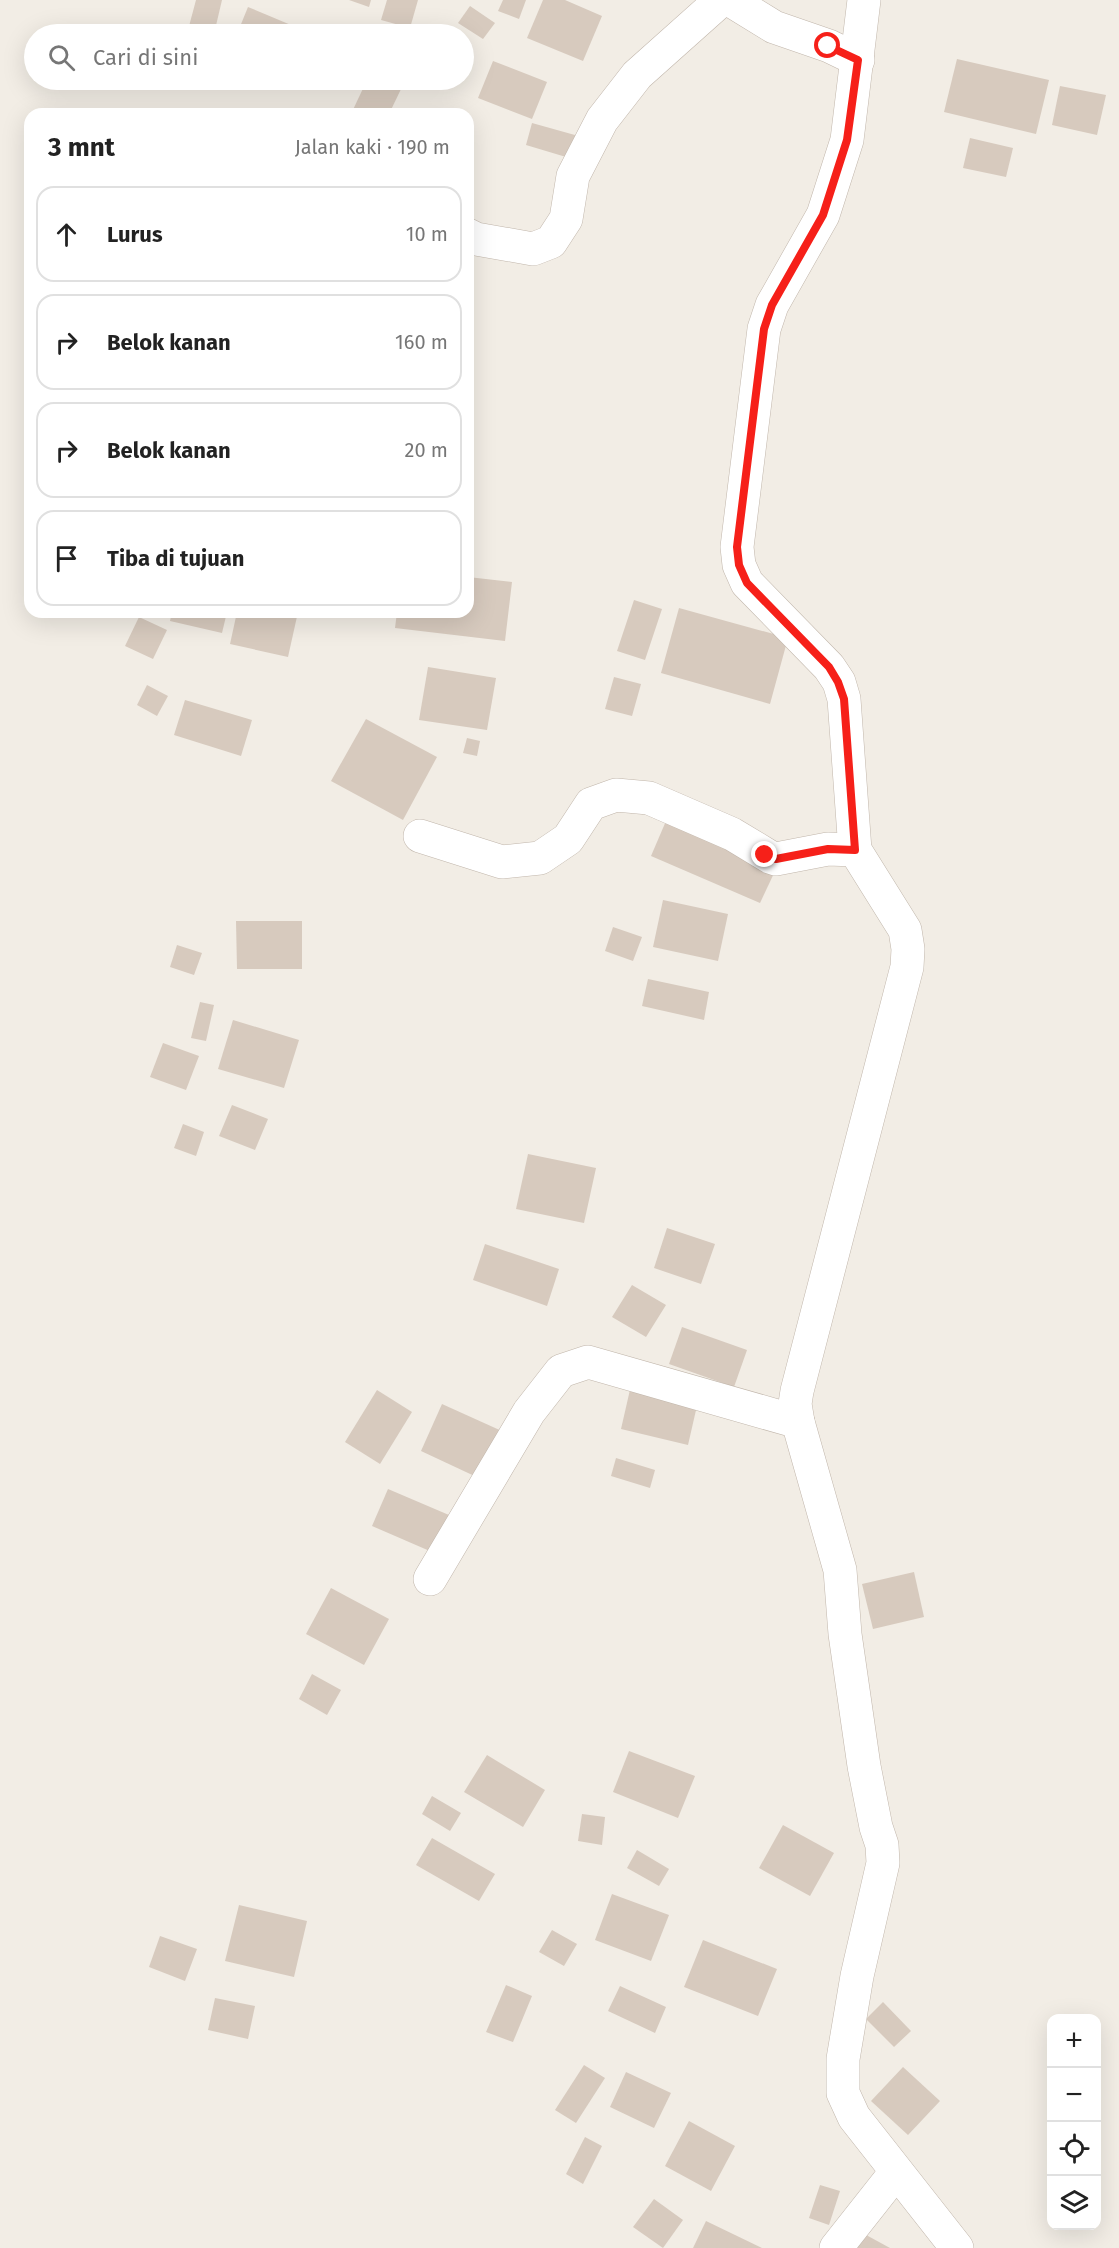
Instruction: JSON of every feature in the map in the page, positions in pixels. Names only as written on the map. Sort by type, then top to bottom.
[{"type":"street","points":[[474,238],[533,249],[551,242],[566,219],[573,176],[602,120],[637,75],[721,0]]},
{"type":"street","points":[[730,0],[774,27],[828,46],[858,60]]},
{"type":"street","points":[[864,0],[847,140],[823,215],[772,305],[764,329],[737,547],[739,565],[747,583],[829,667],[838,682],[844,699],[855,850],[905,930],[908,949],[907,967],[795,1404],[798,1422],[840,1570],[845,1634],[864,1766],[876,1827],[882,1845],[883,1863],[857,1976],[843,2059],[843,2093],[854,2116],[957,2248]]},
{"type":"street","points":[[420,836],[502,862],[540,858],[568,839],[591,804],[616,795],[649,798],[732,834],[770,857],[784,858],[828,849],[855,850]]},
{"type":"street","points":[[430,1579],[529,1412],[561,1371],[588,1362],[798,1422]]},
{"type":"street","points":[[836,2248],[896,2172]]},
{"type":"building","points":[[196,0],[222,0],[216,24],[190,24]]},
{"type":"building","points":[[349,0],[371,0],[369,7]]},
{"type":"building","points":[[387,0],[418,0],[411,24],[396,24],[381,20]]},
{"type":"building","points":[[503,0],[526,0],[519,19],[498,11]]},
{"type":"building","points":[[543,0],[565,0],[602,16],[583,61],[527,38]]},
{"type":"building","points":[[470,6],[495,23],[483,39],[474,33],[474,24],[458,23]]},
{"type":"building","points":[[248,7],[289,24],[241,24]]},
{"type":"building","points":[[957,59],[1049,80],[1036,134],[944,112]]},
{"type":"building","points":[[493,61],[547,82],[532,119],[478,98]]},
{"type":"building","points":[[1060,86],[1106,95],[1097,135],[1052,125]]},
{"type":"building","points":[[362,90],[401,90],[392,108],[354,108]]},
{"type":"building","points":[[532,123],[582,137],[576,160],[526,145]]},
{"type":"building","points":[[970,138],[1013,148],[1006,177],[963,168]]},
{"type":"building","points":[[474,578],[512,582],[505,641],[395,628],[396,618],[474,618]]},
{"type":"building","points":[[634,600],[662,609],[645,660],[617,651]]},
{"type":"building","points":[[679,608],[788,638],[770,704],[661,673]]},
{"type":"building","points":[[139,618],[167,630],[153,659],[125,646]]},
{"type":"building","points":[[171,618],[226,618],[222,633],[170,621]]},
{"type":"building","points":[[236,618],[297,618],[288,657],[230,644]]},
{"type":"building","points":[[428,667],[496,678],[487,730],[419,720]]},
{"type":"building","points":[[614,677],[641,684],[632,716],[605,709]]},
{"type":"building","points":[[147,685],[168,696],[157,716],[137,705]]},
{"type":"building","points":[[185,700],[252,720],[241,756],[174,735]]},
{"type":"building","points":[[366,719],[437,757],[403,820],[331,781]]},
{"type":"building","points":[[467,738],[480,741],[477,756],[463,753]]},
{"type":"building","points":[[666,821],[776,869],[760,903],[651,856]]},
{"type":"building","points":[[663,900],[728,914],[718,961],[653,947]]},
{"type":"building","points":[[236,921],[302,921],[302,969],[237,969]]},
{"type":"building","points":[[613,927],[642,937],[633,961],[605,951]]},
{"type":"building","points":[[177,945],[202,953],[194,975],[170,967]]},
{"type":"building","points":[[648,979],[709,992],[704,1020],[642,1006]]},
{"type":"building","points":[[200,1002],[214,1005],[206,1041],[191,1038]]},
{"type":"building","points":[[233,1020],[299,1040],[284,1088],[218,1069]]},
{"type":"building","points":[[163,1043],[199,1056],[186,1090],[150,1077]]},
{"type":"building","points":[[232,1105],[268,1119],[255,1150],[219,1136]]},
{"type":"building","points":[[183,1124],[204,1132],[196,1156],[174,1148]]},
{"type":"building","points":[[528,1154],[596,1168],[584,1223],[516,1209]]},
{"type":"building","points":[[667,1228],[715,1244],[701,1284],[654,1268]]},
{"type":"building","points":[[485,1244],[559,1269],[547,1306],[473,1280]]},
{"type":"building","points":[[632,1285],[666,1305],[646,1337],[612,1317]]},
{"type":"building","points":[[682,1327],[747,1350],[734,1387],[669,1364]]},
{"type":"building","points":[[632,1381],[699,1397],[688,1445],[621,1429]]},
{"type":"building","points":[[377,1390],[412,1412],[380,1464],[345,1442]]},
{"type":"building","points":[[442,1404],[504,1432],[483,1480],[421,1451]]},
{"type":"building","points":[[616,1458],[655,1470],[650,1488],[611,1476]]},
{"type":"building","points":[[388,1489],[456,1518],[439,1555],[372,1526]]},
{"type":"building","points":[[914,1572],[924,1617],[873,1629],[862,1584]]},
{"type":"building","points":[[331,1588],[389,1619],[364,1665],[306,1634]]},
{"type":"building","points":[[312,1674],[341,1690],[327,1715],[299,1699]]},
{"type":"building","points":[[629,1751],[695,1776],[678,1818],[613,1792]]},
{"type":"building","points":[[487,1755],[545,1790],[523,1827],[464,1792]]},
{"type":"building","points":[[432,1796],[461,1813],[450,1831],[422,1814]]},
{"type":"building","points":[[582,1814],[605,1817],[602,1845],[578,1841]]},
{"type":"building","points":[[783,1825],[834,1853],[810,1896],[759,1868]]},
{"type":"building","points":[[432,1838],[495,1874],[479,1901],[416,1865]]},
{"type":"building","points":[[637,1850],[669,1869],[659,1886],[627,1868]]},
{"type":"building","points":[[612,1894],[669,1915],[651,1961],[595,1940]]},
{"type":"building","points":[[239,1905],[307,1921],[294,1977],[225,1961]]},
{"type":"building","points":[[552,1930],[577,1944],[564,1966],[539,1952]]},
{"type":"building","points":[[160,1936],[197,1949],[185,1981],[149,1967]]},
{"type":"building","points":[[703,1940],[777,1969],[758,2016],[684,1987]]},
{"type":"building","points":[[506,1985],[532,1996],[513,2042],[486,2032]]},
{"type":"building","points":[[620,1986],[666,2007],[655,2033],[608,2011]]},
{"type":"building","points":[[215,1998],[255,2006],[248,2039],[208,2030]]},
{"type":"building","points":[[883,2002],[911,2031],[894,2047],[866,2019]]},
{"type":"building","points":[[584,2065],[605,2078],[576,2123],[555,2110]]},
{"type":"building","points":[[903,2067],[940,2101],[908,2135],[871,2101]]},
{"type":"building","points":[[626,2072],[671,2093],[654,2128],[610,2107]]},
{"type":"building","points":[[689,2121],[735,2146],[711,2191],[665,2166]]},
{"type":"building","points":[[585,2137],[602,2146],[583,2184],[566,2174]]},
{"type":"building","points":[[820,2185],[840,2191],[829,2225],[809,2218]]},
{"type":"building","points":[[654,2199],[683,2220],[663,2248],[633,2227]]},
{"type":"building","points":[[706,2221],[762,2248],[693,2248]]},
{"type":"building","points":[[857,2230],[890,2248],[848,2248]]},
{"type":"route","points":[[765,855],[776,859],[828,849],[855,850],[844,699],[838,682],[829,667],[747,583],[739,565],[737,547],[764,329],[772,305],[823,215],[847,140],[858,60],[828,46]]}]
